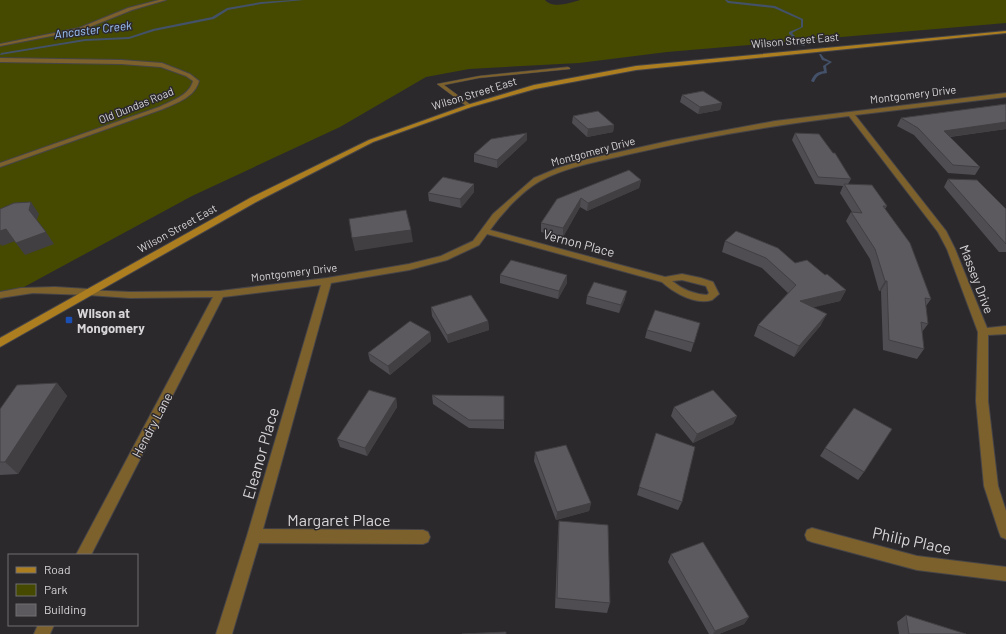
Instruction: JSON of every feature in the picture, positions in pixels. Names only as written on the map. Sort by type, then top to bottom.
[{"type":"main road","name":"Wilson Street East","points":[[0,343],[252,200],[357,147],[469,106],[534,87],[636,68],[1006,32]]},
{"type":"street","points":[[0,45],[80,29],[130,9],[164,0]]},
{"type":"street","name":"Old Dundas Road","points":[[0,60],[114,62],[162,65],[188,75],[196,81],[194,89],[181,99],[127,121],[0,165]]},
{"type":"street","name":"Montgomery Drive","points":[[0,294],[8,292],[42,290],[130,295],[220,294],[327,281],[409,267],[444,258],[476,243],[496,216],[537,180],[591,161],[673,142],[775,123],[1006,95]]},
{"type":"street","name":"Massey Drive","points":[[850,113],[942,232],[951,249],[983,332],[982,401],[990,486],[1006,532]]},
{"type":"street","name":"Vernon Place","points":[[486,231],[665,280]]},
{"type":"street","name":"Eleanor Place","points":[[224,634],[254,536],[327,281]]},
{"type":"street","name":"Hendry Lane","points":[[84,554],[220,294]]},
{"type":"street","points":[[983,332],[1006,330]]},
{"type":"street","name":"Philip Place","points":[[812,535],[917,563],[1006,574]]},
{"type":"street","name":"Margaret Place","points":[[254,536],[423,536]]},
{"type":"lane","points":[[469,106],[440,84],[479,77],[568,68]]},
{"type":"green space","points":[[0,0],[545,0],[548,3],[557,5],[580,0],[1006,0],[1006,23],[667,52],[579,63],[469,69],[426,77],[340,127],[192,196],[0,300]]},
{"type":"building","points":[[703,91],[722,103],[700,107],[682,95]]},
{"type":"building","points":[[1006,104],[1006,122],[944,131],[980,167],[953,165],[918,128],[901,118]]},
{"type":"building","points":[[598,111],[614,125],[588,129],[573,116]]},
{"type":"building","points":[[527,133],[497,160],[474,154],[491,139]]},
{"type":"building","points":[[795,133],[819,134],[833,153],[835,153],[851,179],[818,177]]},
{"type":"building","points":[[629,170],[641,180],[588,203],[581,198],[563,228],[541,223],[557,199]]},
{"type":"building","points":[[443,177],[474,184],[460,199],[428,193]]},
{"type":"building","points":[[948,179],[977,180],[1006,209],[1006,244]]},
{"type":"building","points":[[844,184],[872,185],[887,206],[883,206],[910,243],[931,299],[925,298],[928,324],[921,322],[924,349],[889,340],[887,281],[885,281],[875,249],[851,212],[862,213]]},
{"type":"building","points":[[31,202],[29,210],[46,232],[16,243],[6,229],[0,231],[0,209],[14,203]]},
{"type":"building","points":[[406,210],[411,230],[352,238],[349,219]]},
{"type":"building","points":[[736,231],[778,248],[795,263],[807,260],[846,290],[800,301],[827,314],[799,346],[758,325],[796,285],[766,258],[725,241]]},
{"type":"building","points":[[511,260],[567,275],[559,291],[500,275]]},
{"type":"building","points":[[594,282],[627,291],[621,305],[587,296]]},
{"type":"building","points":[[471,295],[488,321],[447,335],[431,307]]},
{"type":"building","points":[[655,310],[700,323],[694,343],[647,330]]},
{"type":"building","points":[[410,321],[430,332],[388,366],[368,353]]},
{"type":"building","points":[[57,383],[5,462],[0,462],[0,409],[17,385]]},
{"type":"building","points":[[369,390],[396,398],[365,448],[337,439]]},
{"type":"building","points":[[713,390],[737,416],[697,434],[674,407]]},
{"type":"building","points":[[432,395],[504,396],[504,420],[469,420]]},
{"type":"building","points":[[854,408],[892,429],[864,472],[825,448]]},
{"type":"building","points":[[656,433],[695,447],[682,502],[639,487]]},
{"type":"building","points":[[566,445],[591,503],[557,512],[535,452]]},
{"type":"building","points":[[559,521],[608,525],[610,603],[557,598]]},
{"type":"building","points":[[703,542],[749,617],[715,631],[671,554]]},
{"type":"building","points":[[906,615],[966,634],[909,634]]},
{"type":"building","points":[[506,632],[506,634],[462,634]]},
{"type":"waterway","name":"Ancaster Creek","points":[[1,54],[85,40],[129,38],[153,30],[213,18],[227,9],[261,3],[303,0]]},
{"type":"waterway","points":[[726,0],[728,2],[775,7],[802,20],[802,27],[790,33],[794,36],[788,41],[804,45]]},
{"type":"waterway","points":[[813,81],[815,76],[821,72],[826,72],[824,66],[831,62],[823,59],[820,55]]},
{"type":"place","name":"Wilson at Mongomery","points":[[69,320]]}]
